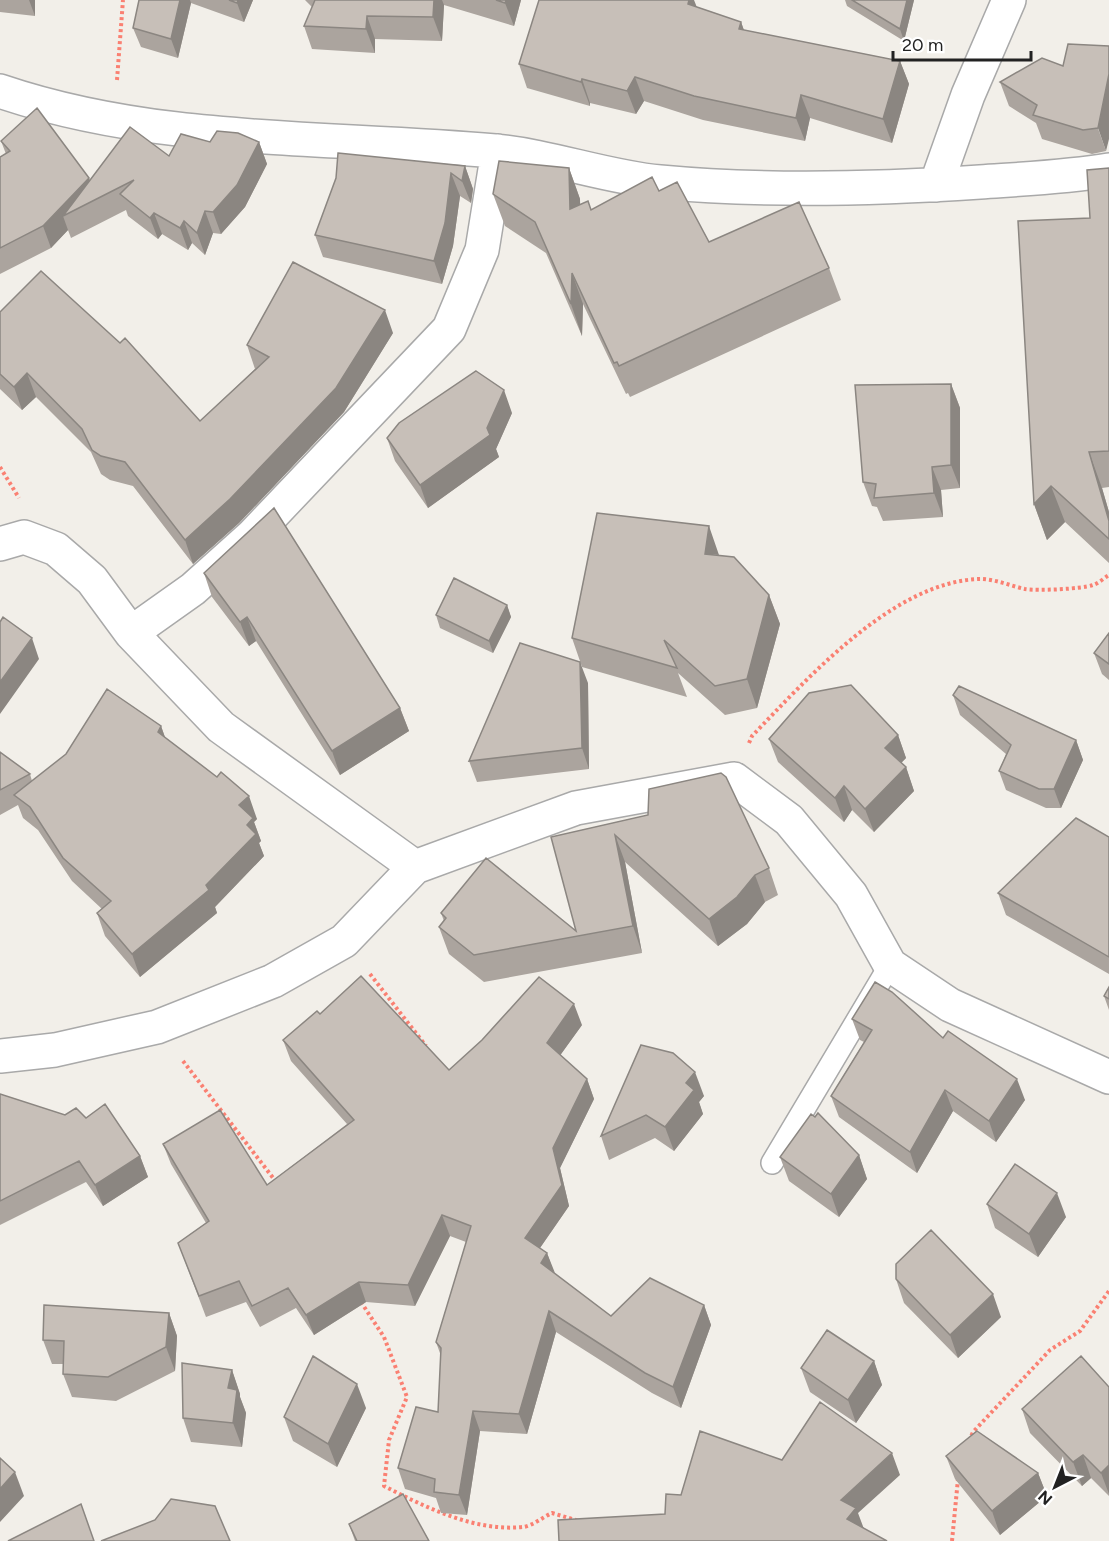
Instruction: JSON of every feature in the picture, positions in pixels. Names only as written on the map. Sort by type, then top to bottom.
[{"type":"street","points":[[936,185],[968,95],[1009,0]]},
{"type":"street","points":[[0,91],[29,101],[114,120],[241,136],[498,151],[658,182],[820,188],[936,185],[1082,175],[1109,170]]},
{"type":"street","points":[[131,633],[193,589],[252,536],[449,329],[482,250],[498,151]]},
{"type":"street","points":[[0,544],[24,537],[56,549],[92,580],[131,633],[221,727],[415,867]]},
{"type":"street","points":[[0,1056],[55,1050],[157,1027],[273,981],[344,941],[415,867],[576,808],[734,779],[789,820],[851,895],[890,965],[950,1005],[1109,1077]]},
{"type":"lane","points":[[772,1163],[890,965]]},
{"type":"path","points":[[114,120],[123,0]]},
{"type":"path","points":[[734,779],[752,736],[846,643],[894,608],[935,588],[981,579],[1029,590],[1093,585],[1109,575]]},
{"type":"path","points":[[344,941],[429,1050]]},
{"type":"path","points":[[157,1027],[284,1192]]},
{"type":"path","points":[[964,1450],[973,1432],[1050,1350],[1080,1331],[1109,1291]]},
{"type":"path","points":[[358,1298],[384,1337],[407,1397],[389,1440],[384,1485],[413,1501],[481,1525],[525,1527],[552,1513],[585,1523]]},
{"type":"path","points":[[952,1541],[959,1471]]},
{"type":"building","points":[[139,0],[180,0],[171,39],[133,28]]},
{"type":"building","points":[[315,0],[434,0],[433,17],[367,16],[366,29],[304,26]]},
{"type":"building","points":[[539,0],[689,0],[688,4],[741,22],[739,29],[900,61],[883,119],[801,95],[796,118],[694,96],[635,77],[627,91],[582,79],[581,82],[519,64]]},
{"type":"building","points":[[852,0],[907,0],[900,29]]},
{"type":"building","points":[[1068,44],[1109,46],[1109,74],[1098,128],[1083,130],[1033,115],[1037,105],[1000,82],[1042,58],[1063,66]]},
{"type":"building","points":[[37,108],[89,178],[43,226],[0,248],[0,157],[10,151],[1,141]]},
{"type":"building","points":[[130,127],[169,156],[181,134],[210,142],[217,131],[238,133],[259,142],[237,185],[213,212],[205,211],[197,233],[184,221],[180,228],[154,213],[150,218],[120,194],[134,180],[63,216]]},
{"type":"building","points":[[338,153],[465,166],[462,181],[451,173],[445,223],[434,261],[315,235],[336,178]]},
{"type":"building","points":[[499,161],[569,168],[570,209],[588,201],[591,210],[652,177],[659,191],[677,182],[709,242],[799,202],[829,268],[619,366],[617,362],[614,363],[572,273],[571,304],[535,222],[493,194]]},
{"type":"building","points":[[1109,168],[1109,451],[1089,452],[1109,521],[1109,539],[1051,486],[1034,504],[1018,221],[1090,218],[1087,170]]},
{"type":"building","points":[[293,262],[385,310],[336,388],[230,499],[185,540],[125,462],[101,456],[92,450],[82,429],[27,373],[14,387],[0,374],[0,312],[41,271],[120,343],[125,338],[200,421],[269,357],[247,345]]},
{"type":"building","points":[[476,371],[504,390],[487,428],[490,435],[420,485],[387,438],[399,423]]},
{"type":"building","points":[[951,384],[951,465],[932,467],[934,493],[874,498],[876,484],[863,482],[855,385]]},
{"type":"building","points":[[274,508],[400,708],[332,751],[247,617],[240,622],[204,573]]},
{"type":"building","points":[[597,513],[709,526],[705,554],[734,557],[769,595],[747,679],[715,686],[664,640],[677,668],[572,638]]},
{"type":"building","points":[[454,578],[507,605],[489,641],[436,615]]},
{"type":"building","points":[[3,617],[32,638],[0,682],[0,622]]},
{"type":"building","points":[[1109,633],[1109,664],[1094,653]]},
{"type":"building","points":[[520,643],[580,662],[582,748],[469,761]]},
{"type":"building","points":[[851,685],[898,735],[885,748],[906,767],[865,809],[844,786],[835,798],[769,739],[809,693]]},
{"type":"building","points":[[959,686],[1076,740],[1054,789],[1039,789],[999,771],[1011,745],[953,695]]},
{"type":"building","points":[[107,689],[161,726],[158,732],[217,777],[221,772],[249,796],[239,805],[253,818],[247,825],[256,834],[206,885],[209,890],[132,954],[97,913],[111,901],[63,858],[30,807],[14,795],[66,754]]},
{"type":"building","points":[[0,752],[30,774],[0,790]]},
{"type":"building","points":[[721,773],[726,777],[769,868],[755,875],[737,897],[709,919],[615,835],[633,926],[474,955],[439,927],[446,918],[441,913],[486,858],[576,931],[551,837],[648,815],[649,789]]},
{"type":"building","points":[[1076,818],[1109,837],[1109,957],[998,893]]},
{"type":"building","points":[[361,976],[449,1070],[482,1040],[539,977],[574,1004],[547,1043],[587,1079],[553,1148],[562,1185],[525,1238],[547,1253],[541,1263],[611,1316],[650,1278],[704,1305],[673,1387],[645,1373],[549,1311],[519,1414],[473,1411],[459,1495],[434,1492],[435,1479],[398,1468],[416,1407],[438,1412],[441,1348],[436,1342],[471,1226],[442,1215],[408,1285],[359,1282],[306,1315],[288,1288],[252,1306],[239,1281],[199,1296],[178,1243],[209,1221],[163,1144],[220,1110],[267,1185],[354,1120],[283,1040],[317,1011],[320,1014]]},
{"type":"building","points":[[875,982],[892,992],[943,1038],[948,1031],[1017,1079],[989,1121],[945,1090],[910,1152],[831,1096],[872,1030],[852,1019]]},
{"type":"building","points":[[1109,987],[1109,999],[1104,996]]},
{"type":"building","points":[[641,1045],[673,1053],[695,1072],[686,1083],[694,1090],[665,1127],[646,1115],[601,1136]]},
{"type":"building","points":[[0,1094],[65,1115],[76,1108],[86,1118],[105,1104],[140,1156],[95,1185],[79,1161],[0,1201]]},
{"type":"building","points":[[818,1113],[859,1155],[831,1194],[780,1157],[811,1114],[815,1117]]},
{"type":"building","points":[[1015,1164],[1057,1193],[1029,1234],[987,1204]]},
{"type":"building","points":[[931,1230],[993,1294],[950,1335],[896,1279],[896,1264]]},
{"type":"building","points":[[44,1305],[169,1313],[166,1347],[108,1377],[63,1374],[64,1341],[43,1340]]},
{"type":"building","points":[[827,1330],[874,1361],[848,1400],[801,1368]]},
{"type":"building","points":[[313,1356],[357,1384],[328,1444],[284,1417]]},
{"type":"building","points":[[1081,1356],[1109,1387],[1109,1465],[1101,1473],[1083,1455],[1073,1462],[1022,1409]]},
{"type":"building","points":[[182,1363],[232,1370],[228,1388],[237,1390],[233,1423],[183,1418]]},
{"type":"building","points":[[820,1402],[892,1453],[841,1500],[856,1508],[847,1519],[887,1541],[559,1541],[558,1520],[665,1514],[666,1494],[681,1495],[700,1431],[782,1460]]},
{"type":"building","points":[[977,1431],[1038,1473],[992,1511],[946,1456]]},
{"type":"building","points":[[0,1458],[15,1472],[0,1489]]},
{"type":"building","points":[[403,1494],[429,1541],[357,1541],[349,1524]]},
{"type":"building","points":[[171,1499],[215,1506],[230,1541],[101,1541],[155,1520]]},
{"type":"building","points":[[81,1504],[94,1541],[8,1541]]}]
